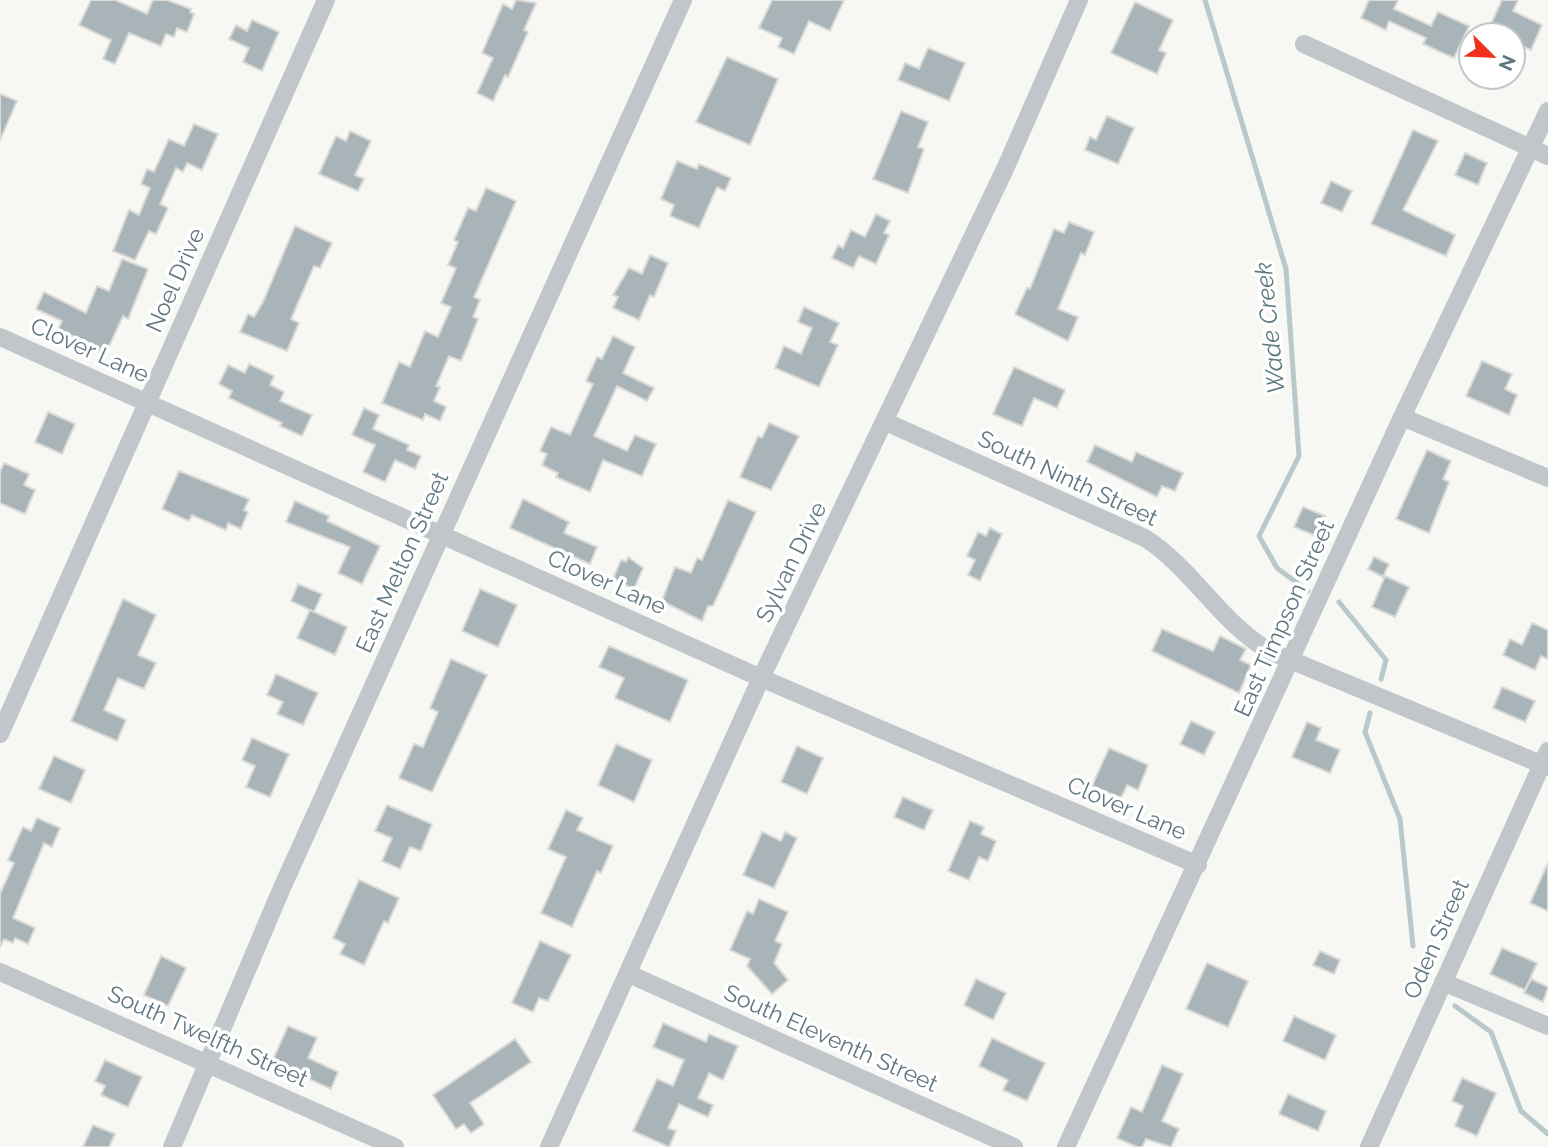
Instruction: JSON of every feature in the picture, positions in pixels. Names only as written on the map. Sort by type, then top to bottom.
[{"type":"street","name":"Noel Drive","points":[[0,734],[326,0]]},
{"type":"street","name":"East Melton Street","points":[[173,1147],[281,890],[683,0]]},
{"type":"street","name":"Sylvan Drive","points":[[550,1147],[761,678],[1005,169],[1079,0]]},
{"type":"street","points":[[1304,44],[1548,156]]},
{"type":"street","name":"East Timpson Street","points":[[1066,1147],[1402,417],[1548,111]]},
{"type":"street","name":"Clover Lane","points":[[0,337],[761,678],[1198,865]]},
{"type":"street","points":[[1402,417],[1548,478]]},
{"type":"street","name":"South Ninth Street","points":[[886,422],[1145,538],[1179,565],[1243,634],[1292,660],[1546,761]]},
{"type":"street","name":"Oden Street","points":[[1369,1147],[1546,761]]},
{"type":"street","name":"South Twelfth Street","points":[[0,972],[395,1147]]},
{"type":"street","name":"South Eleventh Street","points":[[629,974],[1014,1147]]},
{"type":"street","points":[[1443,982],[1548,1026]]},
{"type":"building","points":[[91,0],[115,0],[147,14],[153,0],[167,0],[191,9],[190,12],[194,14],[187,32],[177,28],[174,37],[166,34],[161,46],[129,33],[115,64],[103,59],[111,40],[79,25]]},
{"type":"building","points":[[516,0],[536,3],[524,30],[528,32],[508,77],[505,75],[493,101],[477,93],[493,58],[482,53],[503,4],[512,9]]},
{"type":"building","points":[[772,0],[844,0],[830,31],[809,21],[794,54],[778,47],[782,38],[759,28]]},
{"type":"building","points":[[1369,0],[1398,0],[1394,9],[1431,26],[1438,12],[1458,21],[1457,52],[1454,58],[1423,44],[1426,38],[1389,21],[1386,30],[1361,18]]},
{"type":"building","points":[[1502,0],[1518,0],[1513,11],[1542,25],[1531,50],[1527,48],[1527,21],[1492,21]]},
{"type":"building","points":[[1135,2],[1173,20],[1159,50],[1166,53],[1157,74],[1111,53]]},
{"type":"building","points":[[252,20],[279,32],[262,71],[243,62],[249,48],[229,39],[236,25],[247,31]]},
{"type":"building","points":[[928,48],[965,63],[949,101],[898,80],[905,63],[919,69]]},
{"type":"building","points":[[727,57],[778,79],[750,145],[696,122]]},
{"type":"building","points":[[0,94],[17,101],[0,140]]},
{"type":"building","points":[[901,111],[928,122],[918,147],[924,149],[908,193],[873,179]]},
{"type":"building","points":[[1107,116],[1134,128],[1118,164],[1085,150],[1090,137],[1096,140]]},
{"type":"building","points":[[194,124],[218,134],[202,170],[187,163],[183,172],[176,168],[160,204],[168,208],[156,234],[149,231],[135,260],[113,251],[129,210],[139,215],[150,188],[141,184],[147,169],[154,172],[169,139],[184,146]]},
{"type":"building","points":[[1413,130],[1438,141],[1403,210],[1455,235],[1446,256],[1371,224]]},
{"type":"building","points":[[350,131],[371,141],[355,175],[364,179],[358,191],[319,174],[336,136],[346,141]]},
{"type":"building","points":[[1465,153],[1487,163],[1478,185],[1455,175]]},
{"type":"building","points":[[677,161],[697,169],[699,164],[731,178],[725,191],[717,187],[699,228],[670,216],[674,205],[661,199]]},
{"type":"building","points":[[1331,181],[1352,191],[1342,212],[1321,203]]},
{"type":"building","points":[[486,188],[516,201],[474,297],[480,300],[473,317],[478,319],[461,361],[449,356],[436,386],[440,387],[434,401],[446,407],[440,421],[425,414],[423,420],[382,403],[399,362],[410,367],[425,331],[438,337],[451,307],[441,303],[456,268],[448,265],[458,242],[454,240],[468,208],[476,211]]},
{"type":"building","points":[[876,214],[890,221],[884,233],[889,235],[876,264],[859,256],[853,268],[832,258],[838,245],[843,248],[851,230],[865,237]]},
{"type":"building","points":[[1069,222],[1094,232],[1085,255],[1081,253],[1058,309],[1078,317],[1068,341],[1015,314],[1027,288],[1030,289],[1054,229],[1064,233]]},
{"type":"building","points":[[295,226],[332,243],[320,268],[314,266],[291,319],[299,323],[287,351],[240,332],[248,314],[254,317],[263,302]]},
{"type":"building","points":[[650,255],[668,263],[654,297],[650,295],[639,320],[613,308],[618,297],[613,295],[629,268],[642,274]]},
{"type":"building","points":[[122,259],[148,269],[128,319],[123,316],[105,355],[91,349],[93,345],[58,330],[62,321],[36,309],[44,292],[86,313],[97,286],[109,291]]},
{"type":"building","points":[[804,307],[839,323],[830,342],[838,345],[819,387],[775,368],[784,346],[801,354],[812,328],[798,322]]},
{"type":"building","points":[[613,336],[635,347],[623,373],[654,388],[647,401],[617,386],[594,436],[627,451],[635,435],[656,444],[642,476],[603,460],[590,492],[556,477],[558,473],[542,465],[547,454],[540,451],[551,427],[570,435],[593,384],[586,381],[597,357],[602,359]]},
{"type":"building","points":[[1482,361],[1512,374],[1505,389],[1517,395],[1509,415],[1466,396]]},
{"type":"building","points":[[249,364],[274,376],[270,385],[284,392],[280,401],[312,415],[302,436],[280,426],[282,423],[229,398],[232,391],[219,384],[228,365],[245,373]]},
{"type":"building","points":[[1014,367],[1065,390],[1057,408],[1034,398],[1022,426],[993,414]]},
{"type":"building","points":[[364,408],[379,415],[373,429],[409,445],[407,450],[421,456],[415,469],[395,460],[385,482],[363,472],[375,445],[352,435]]},
{"type":"building","points":[[48,412],[75,424],[62,454],[35,442]]},
{"type":"building","points":[[769,423],[799,436],[771,490],[740,477],[758,436],[762,438]]},
{"type":"building","points":[[1095,445],[1132,462],[1136,452],[1183,473],[1175,491],[1162,486],[1157,497],[1087,462]]},
{"type":"building","points":[[1427,450],[1451,461],[1443,479],[1449,482],[1429,533],[1396,519]]},
{"type":"building","points":[[4,463],[29,474],[24,485],[35,490],[25,514],[0,503],[0,472]]},
{"type":"building","points":[[179,471],[249,499],[244,510],[248,512],[241,529],[228,523],[226,530],[192,515],[189,521],[162,509]]},
{"type":"building","points":[[523,499],[569,522],[564,533],[597,547],[590,564],[510,528]]},
{"type":"building","points":[[728,500],[756,512],[713,606],[708,606],[702,621],[662,601],[675,567],[691,573],[697,558],[702,560]]},
{"type":"building","points":[[295,501],[329,516],[327,521],[380,546],[362,584],[338,573],[350,547],[286,522]]},
{"type":"building","points":[[1303,507],[1325,516],[1316,536],[1294,527]]},
{"type":"building","points":[[990,528],[1002,534],[980,581],[968,575],[975,560],[967,556],[978,532],[986,536]]},
{"type":"building","points":[[628,557],[643,568],[634,589],[613,579],[621,560],[626,562]]},
{"type":"building","points":[[1374,557],[1389,564],[1383,577],[1368,569]]},
{"type":"building","points":[[1385,576],[1409,587],[1395,617],[1372,607]]},
{"type":"building","points":[[298,584],[322,594],[314,612],[291,601]]},
{"type":"building","points":[[480,589],[517,605],[498,647],[462,631]]},
{"type":"building","points":[[123,599],[156,615],[138,655],[156,663],[144,689],[118,678],[104,710],[126,720],[117,741],[71,721]]},
{"type":"building","points":[[310,610],[347,627],[335,655],[297,638]]},
{"type":"building","points":[[1532,623],[1548,630],[1548,659],[1541,656],[1535,670],[1503,655],[1510,639],[1522,645]]},
{"type":"building","points":[[1162,629],[1213,651],[1220,636],[1246,649],[1240,660],[1251,665],[1239,693],[1152,651]]},
{"type":"building","points":[[609,646],[688,680],[670,722],[615,698],[624,678],[599,667]]},
{"type":"building","points":[[451,659],[487,675],[432,792],[399,778],[414,744],[423,747],[438,712],[430,708]]},
{"type":"building","points":[[276,674],[318,693],[303,725],[277,714],[283,702],[267,695]]},
{"type":"building","points":[[1502,687],[1535,701],[1525,722],[1493,708]]},
{"type":"building","points":[[1191,721],[1215,732],[1204,755],[1180,744]]},
{"type":"building","points":[[1307,722],[1321,728],[1316,740],[1340,750],[1330,773],[1292,757]]},
{"type":"building","points":[[252,738],[289,754],[270,797],[246,787],[255,766],[242,760]]},
{"type":"building","points":[[616,744],[652,760],[634,802],[598,785]]},
{"type":"building","points":[[797,746],[823,758],[807,794],[781,782]]},
{"type":"building","points":[[1109,748],[1148,765],[1138,790],[1127,785],[1121,798],[1092,786]]},
{"type":"building","points":[[54,756],[85,770],[71,803],[39,789]]},
{"type":"building","points":[[903,797],[933,810],[924,830],[894,817]]},
{"type":"building","points":[[387,805],[432,824],[421,851],[410,847],[400,869],[382,861],[392,838],[375,831]]},
{"type":"building","points":[[566,810],[583,818],[577,830],[613,846],[601,873],[597,871],[572,927],[541,913],[566,857],[548,849]]},
{"type":"building","points":[[37,818],[60,828],[52,847],[44,843],[13,918],[35,928],[28,944],[15,938],[13,943],[4,939],[0,947],[0,894],[14,863],[8,860],[23,827],[31,831]]},
{"type":"building","points":[[970,821],[984,827],[981,834],[996,841],[988,861],[979,857],[969,880],[948,871]]},
{"type":"building","points":[[762,832],[781,841],[785,832],[797,838],[774,888],[743,875]]},
{"type":"building","points":[[1548,863],[1548,911],[1530,903]]},
{"type":"building","points":[[359,880],[399,898],[388,923],[384,921],[364,965],[340,954],[345,944],[333,938]]},
{"type":"building","points":[[759,899],[788,912],[775,941],[782,944],[774,963],[788,980],[772,994],[747,966],[750,959],[730,950],[747,911],[753,914]]},
{"type":"building","points":[[540,941],[571,955],[548,1001],[539,998],[533,1012],[512,1003]]},
{"type":"building","points":[[1502,948],[1537,963],[1525,990],[1490,974]]},
{"type":"building","points":[[1320,951],[1340,960],[1334,974],[1313,965]]},
{"type":"building","points":[[161,956],[186,968],[168,1006],[144,995]]},
{"type":"building","points":[[1207,963],[1248,981],[1228,1027],[1186,1009]]},
{"type":"building","points":[[976,979],[1006,993],[993,1020],[964,1005]]},
{"type":"building","points":[[1531,979],[1548,987],[1543,1002],[1524,993]]},
{"type":"building","points":[[1294,1016],[1336,1035],[1325,1060],[1283,1041]]},
{"type":"building","points":[[663,1023],[706,1042],[709,1034],[738,1046],[723,1080],[709,1073],[698,1098],[713,1105],[708,1117],[679,1104],[668,1128],[676,1131],[669,1147],[633,1131],[657,1079],[673,1086],[684,1060],[653,1047]]},
{"type":"building","points":[[288,1026],[317,1038],[308,1058],[338,1072],[331,1089],[272,1062]]},
{"type":"building","points":[[992,1038],[1045,1063],[1027,1101],[1003,1090],[1008,1080],[979,1066]]},
{"type":"building","points":[[515,1039],[531,1062],[470,1103],[484,1124],[471,1133],[464,1124],[456,1129],[433,1095]]},
{"type":"building","points":[[105,1060],[142,1077],[128,1107],[101,1095],[105,1086],[95,1081]]},
{"type":"building","points":[[1162,1065],[1183,1074],[1162,1121],[1179,1129],[1171,1147],[1146,1139],[1142,1147],[1137,1147],[1117,1138],[1131,1107],[1142,1112]]},
{"type":"building","points":[[1462,1078],[1496,1093],[1477,1136],[1455,1126],[1463,1106],[1452,1101]]},
{"type":"building","points":[[1288,1094],[1326,1111],[1318,1131],[1279,1114]]},
{"type":"building","points":[[93,1125],[115,1134],[109,1147],[83,1147]]},
{"type":"waterway","name":"Wade Creek","points":[[1205,0],[1286,269],[1299,456],[1259,536],[1277,568],[1308,591]]},
{"type":"waterway","name":"Wade Creek","points":[[1339,602],[1386,660],[1381,679]]},
{"type":"waterway","name":"Wade Creek","points":[[1370,713],[1365,732],[1400,819],[1413,946]]},
{"type":"waterway","name":"Wade Creek","points":[[1455,1006],[1491,1032],[1521,1111],[1548,1134]]}]
